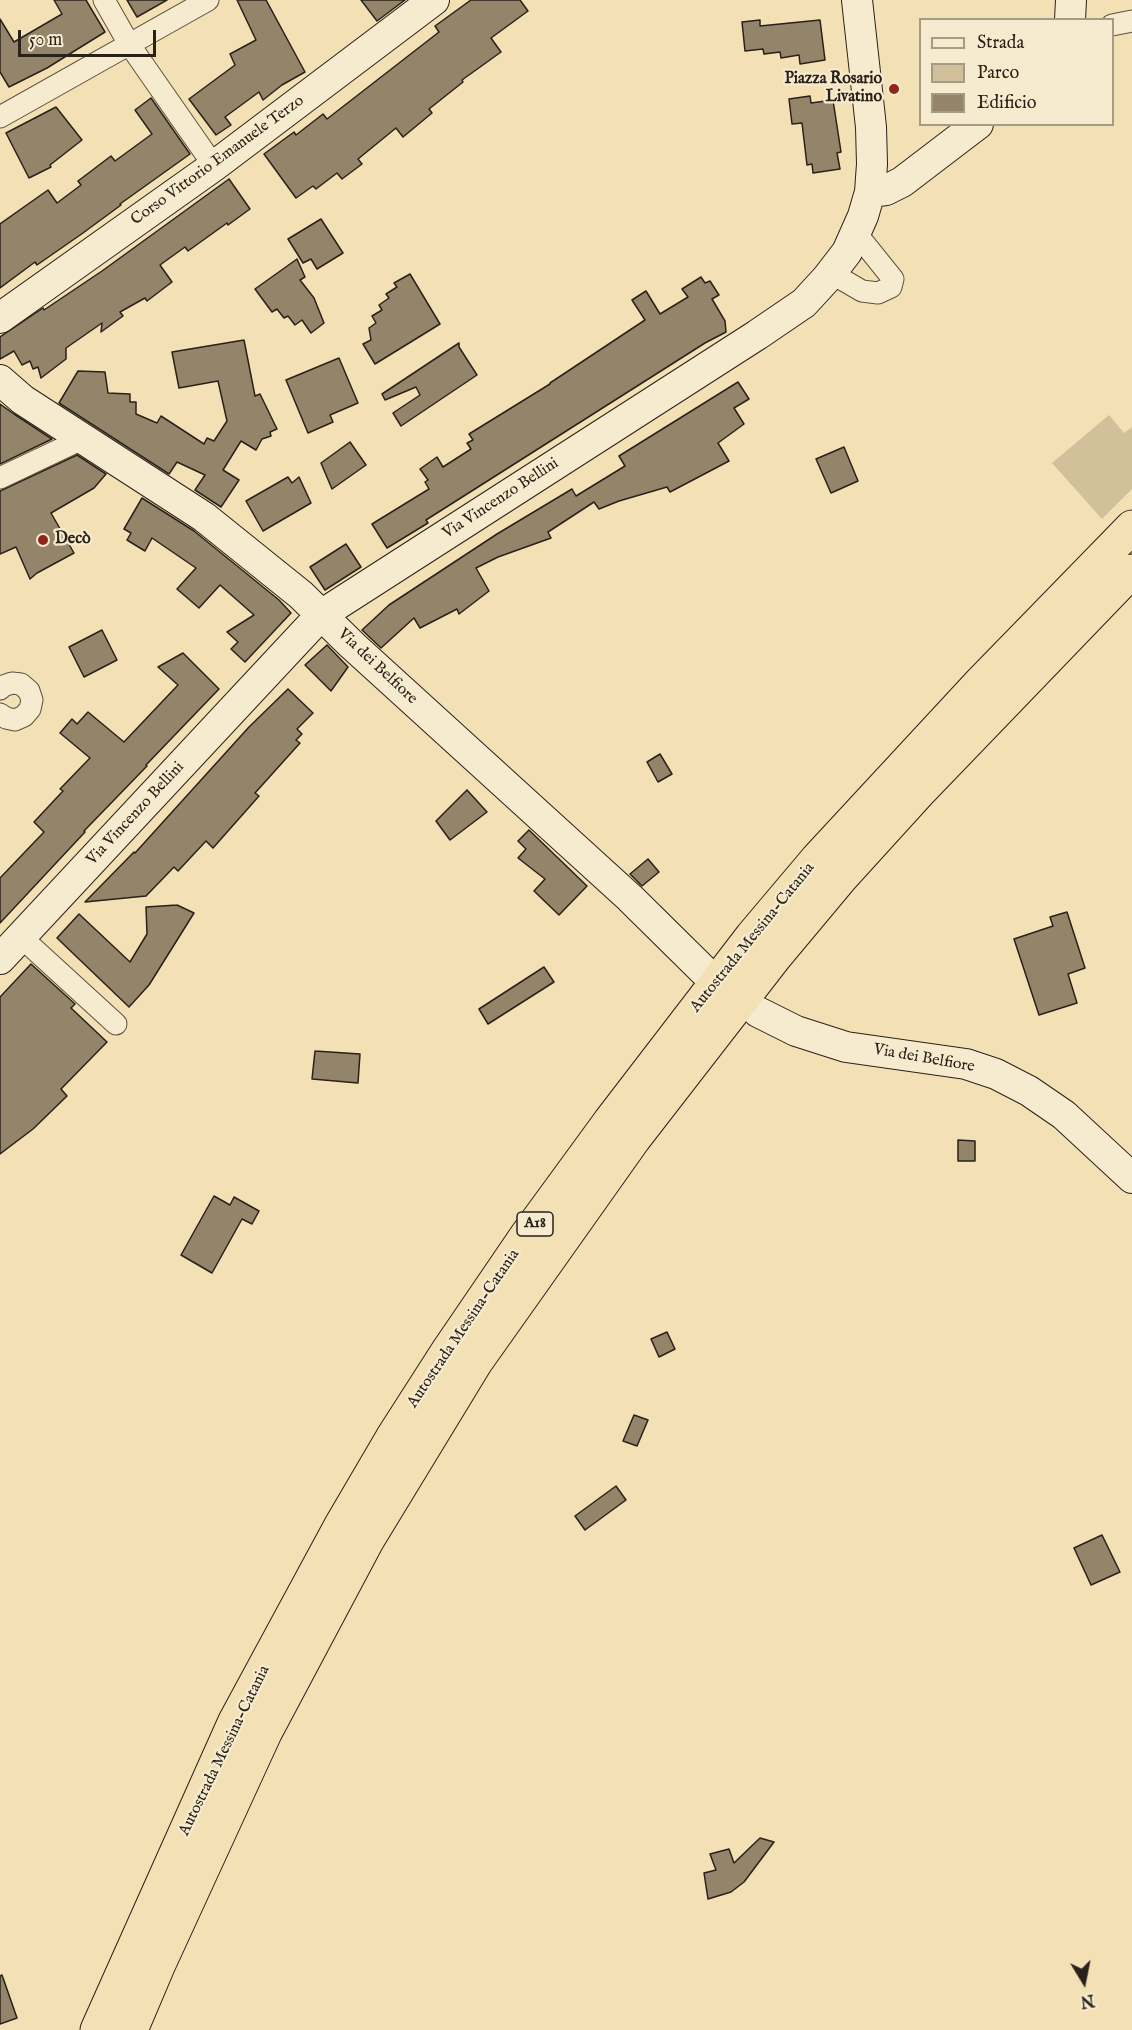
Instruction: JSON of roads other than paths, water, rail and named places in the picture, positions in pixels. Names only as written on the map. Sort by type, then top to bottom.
[{"type":"highway","name":"Autostrada Messina-Catania","points":[[97,2030],[235,1721],[341,1525],[392,1438],[526,1236],[610,1121],[746,945],[817,859],[981,682],[1132,527]]},
{"type":"highway","name":"Autostrada Messina-Catania","points":[[131,2030],[265,1733],[367,1541],[476,1362],[634,1139],[782,948],[841,878],[921,790],[1132,571]]},
{"type":"street","points":[[104,0],[129,44],[214,165]]},
{"type":"street","points":[[0,117],[208,0]]},
{"type":"street","name":"Corso Vittorio Emanuele Terzo","points":[[0,318],[214,165],[434,0]]},
{"type":"street","name":"Via Vincenzo Bellini","points":[[0,959],[321,615],[776,322],[804,303],[831,273],[847,252],[870,192],[871,127],[857,0]]},
{"type":"street","points":[[1070,18],[1071,0]]},
{"type":"street","points":[[1114,25],[1132,21]]},
{"type":"street","points":[[870,192],[886,190],[902,182],[975,126]]},
{"type":"street","points":[[831,273],[862,291],[878,293],[891,287],[893,279],[856,233]]},
{"type":"street","name":"Via dei Belfiore","points":[[0,380],[11,396],[204,517],[301,595],[630,898],[704,971]]},
{"type":"street","points":[[0,478],[82,439]]},
{"type":"street","points":[[0,689],[12,683],[21,684],[29,691],[32,700],[30,709],[24,716],[15,720],[0,714]]},
{"type":"street","points":[[22,938],[116,1024]]},
{"type":"street","name":"Via dei Belfiore","points":[[758,1012],[796,1031],[846,1047],[966,1064],[996,1074],[1029,1091],[1064,1116],[1132,1178]]},
{"type":"place","name":"Piazza Rosario Livatino","points":[[894,89]]},
{"type":"place","name":"Decò","points":[[43,540]]}]
